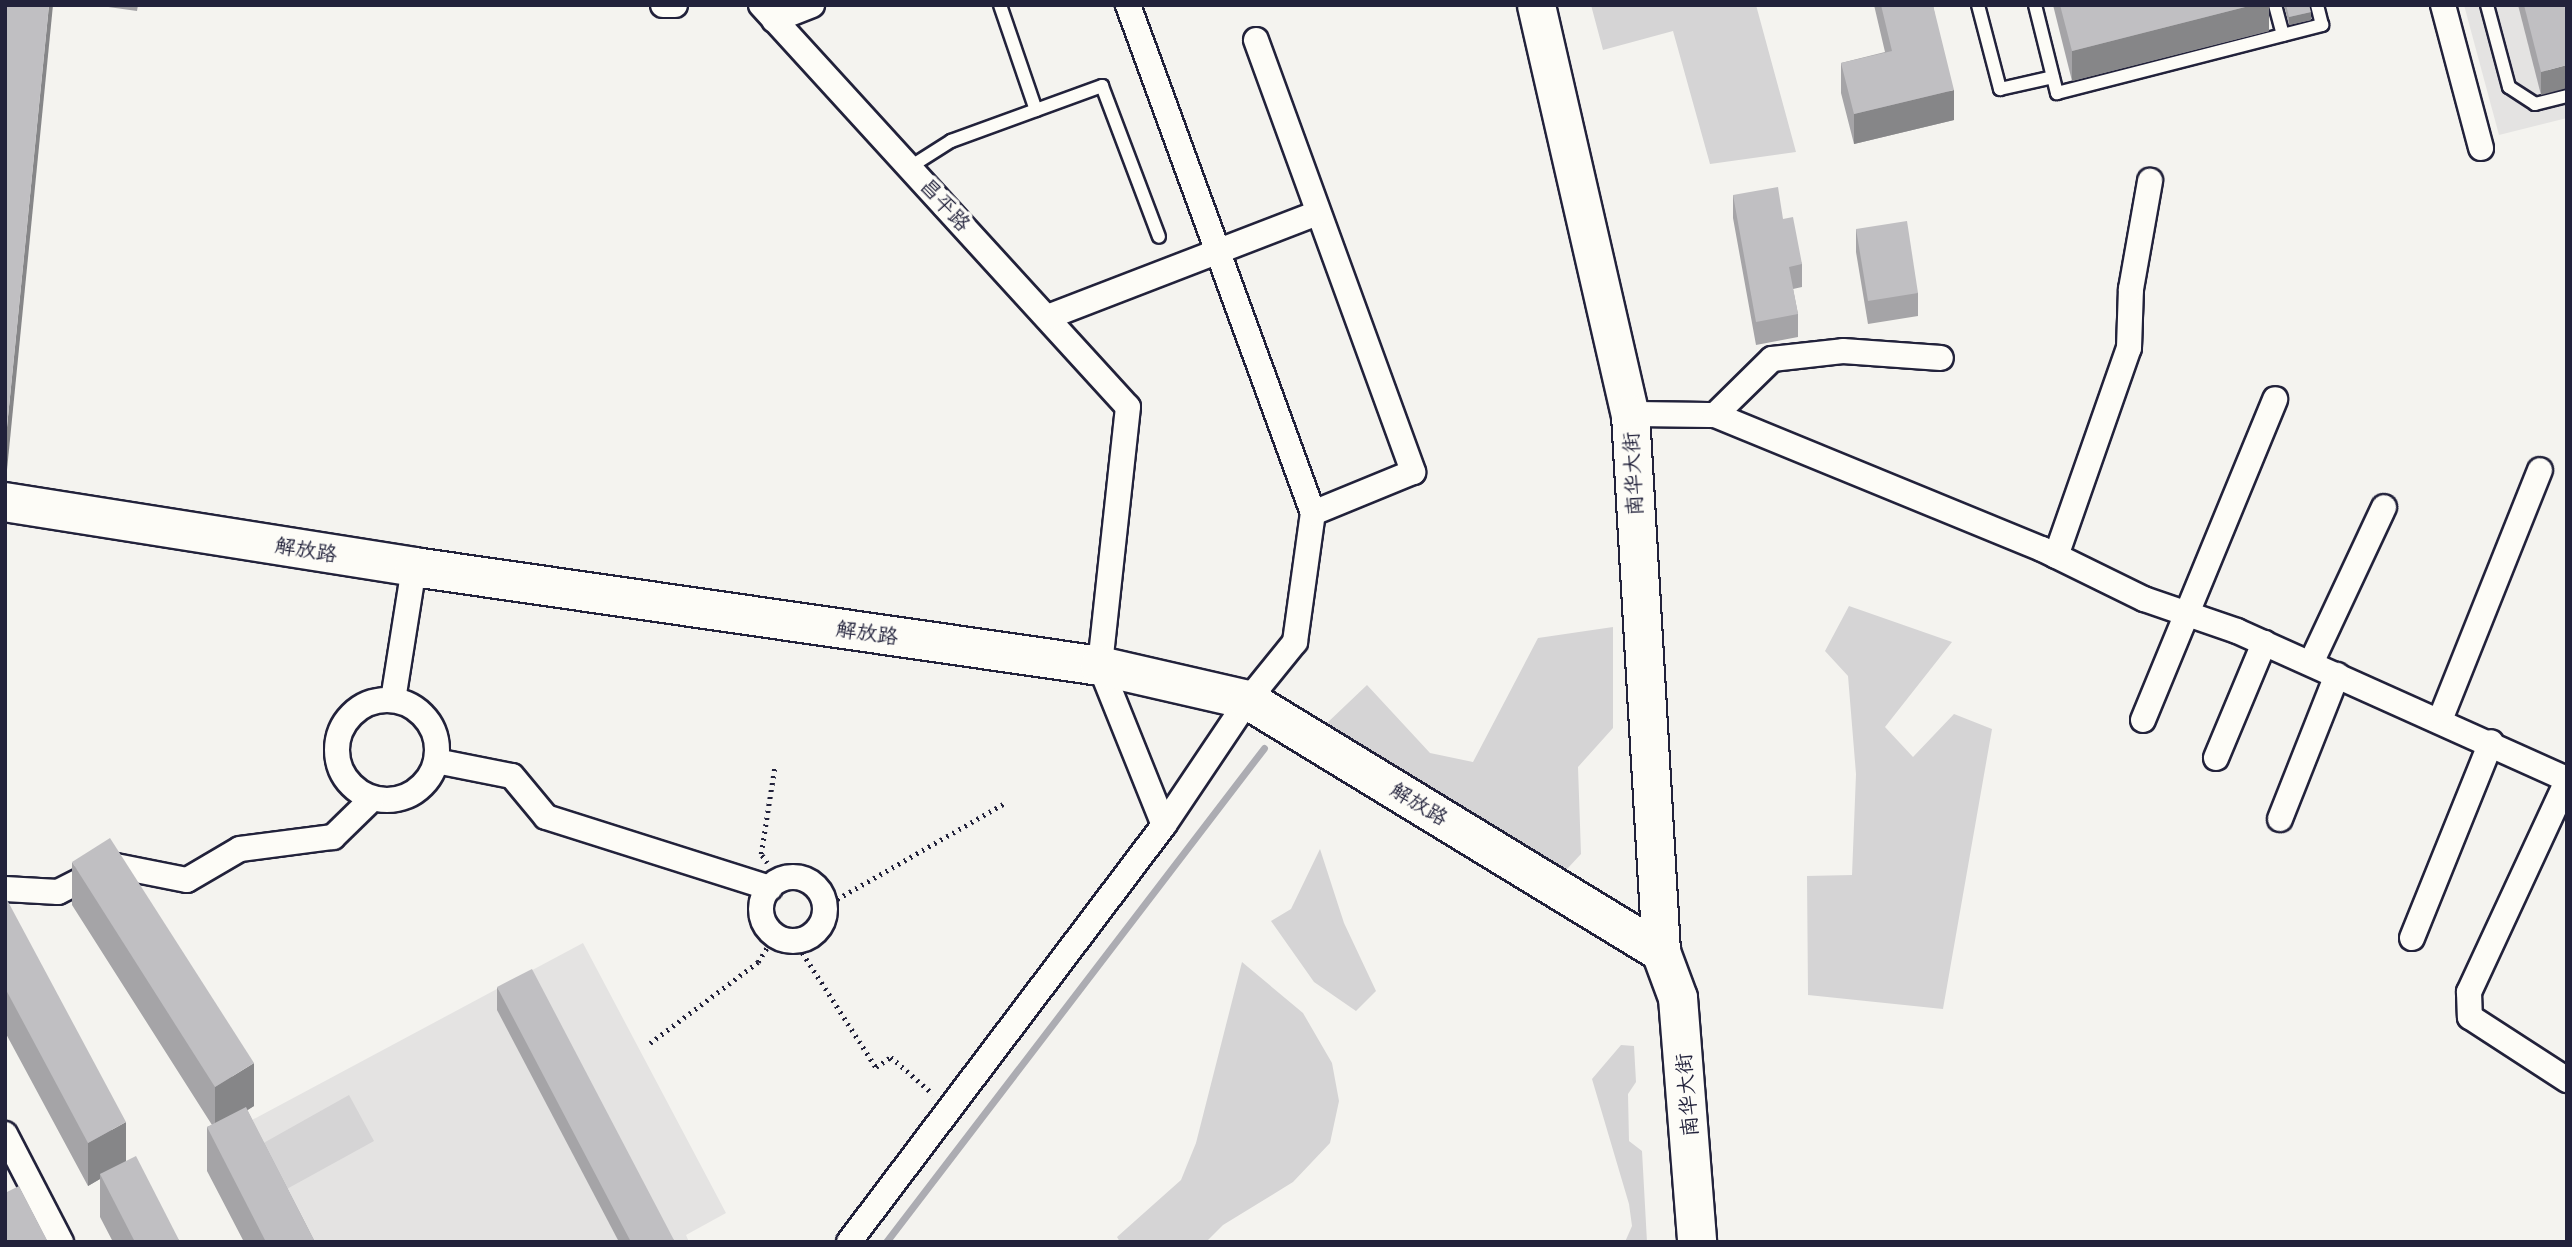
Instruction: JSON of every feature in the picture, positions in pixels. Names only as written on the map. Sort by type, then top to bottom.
[{"type":"highway","name":"解放路","points":[[5,502],[414,567],[1100,666],[1248,700],[1661,952]]},
{"type":"highway","name":"南华大街","points":[[1661,952],[1660,1002],[1678,1242]]},
{"type":"highway","name":"南华大街","points":[[1661,952],[1678,998],[1698,1242]]},
{"type":"main road","name":"南华大街","points":[[1536,5],[1630,414],[1661,952]]},
{"type":"street","points":[[663,5],[675,5]]},
{"type":"street","points":[[767,13],[812,5]]},
{"type":"street","points":[[849,1242],[1164,825],[1248,700],[1295,642],[1313,513],[1128,5]]},
{"type":"street","points":[[2443,5],[2481,148]]},
{"type":"street","name":"昌平路","points":[[767,13],[1128,407],[1100,666]]},
{"type":"street","points":[[1256,40],[1413,472],[1313,513]]},
{"type":"street","points":[[2056,556],[2129,348],[2131,289],[2150,181]]},
{"type":"street","points":[[1048,317],[1318,213]]},
{"type":"street","points":[[1715,415],[1772,359],[1843,351],[1941,358]]},
{"type":"street","points":[[2143,720],[2275,398]]},
{"type":"street","points":[[1630,414],[1715,415],[2056,556],[2144,599],[2311,663],[2491,742],[2567,780],[2469,992],[2470,1017],[2567,1080]]},
{"type":"street","points":[[2440,720],[2540,470]]},
{"type":"street","points":[[2311,663],[2384,507]]},
{"type":"street","points":[[393,700],[414,567]]},
{"type":"street","points":[[2216,758],[2264,643]]},
{"type":"street","points":[[1100,666],[1164,825]]},
{"type":"street","points":[[2280,819],[2337,675]]},
{"type":"street","points":[[393,700],[422,714],[432,728],[436,761],[419,789],[405,798],[372,799],[345,778],[338,763],[340,731],[361,707],[393,700]]},
{"type":"street","points":[[2412,938],[2491,742]]},
{"type":"street","points":[[436,761],[512,776],[547,817],[774,884],[808,881],[825,906],[821,926],[785,938],[761,907],[774,884]]},
{"type":"street","points":[[5,890],[58,892],[111,865],[187,880],[240,849],[332,837],[372,799]]},
{"type":"street","points":[[5,1134],[61,1242]]},
{"type":"lane","points":[[1000,5],[1036,110]]},
{"type":"lane","points":[[1978,5],[2000,89],[2053,77]]},
{"type":"lane","points":[[2035,5],[2057,93],[2322,26],[2317,5]]},
{"type":"lane","points":[[2275,5],[2283,35]]},
{"type":"lane","points":[[2487,5],[2509,87],[2535,104],[2567,96]]},
{"type":"lane","points":[[910,167],[951,141],[1102,86],[1159,237]]},
{"type":"path","points":[[774,884],[761,854],[775,765]]},
{"type":"path","points":[[825,906],[1005,803]]},
{"type":"path","points":[[650,1043],[758,962],[785,938],[876,1067],[891,1057],[950,1108]]},
{"type":"shaded area","points":[[1591,5],[1756,5],[1796,152],[1710,164],[1673,31],[1603,50]]},
{"type":"shaded area","points":[[2464,5],[2567,5],[2567,118],[2499,135]]},
{"type":"shaded area","points":[[1849,606],[1952,642],[1885,727],[1913,757],[1954,714],[1992,729],[1943,1009],[1808,995],[1807,876],[1852,875],[1856,774],[1848,676],[1825,651]]},
{"type":"shaded area","points":[[1613,627],[1613,728],[1578,767],[1581,854],[1553,884],[1326,724],[1367,685],[1430,753],[1473,762],[1538,638]]},
{"type":"shaded area","points":[[1320,849],[1344,923],[1376,991],[1356,1011],[1314,982],[1271,921],[1291,909]]},
{"type":"shaded area","points":[[583,943],[726,1213],[686,1235],[689,1242],[295,1242],[237,1128]]},
{"type":"shaded area","points":[[1242,962],[1303,1013],[1332,1063],[1339,1101],[1330,1143],[1293,1182],[1223,1225],[1206,1242],[1120,1242],[1117,1237],[1181,1180],[1196,1143]]},
{"type":"shaded area","points":[[1621,1045],[1634,1046],[1636,1082],[1628,1094],[1629,1141],[1642,1151],[1647,1242],[1625,1242],[1632,1226],[1629,1204],[1592,1079]]},
{"type":"shaded area","points":[[349,1095],[374,1141],[285,1190],[260,1145]]},
{"type":"building","points":[[5,5],[49,5],[5,447]]},
{"type":"building","points":[[1881,5],[1933,5],[1954,90],[1854,114],[1841,63],[1892,51]]},
{"type":"building","points":[[2060,5],[2253,5],[2072,51]]},
{"type":"building","points":[[2286,5],[2309,5],[2311,12],[2289,17]]},
{"type":"building","points":[[2524,5],[2564,5],[2567,15],[2567,65],[2541,72]]},
{"type":"building","points":[[1778,187],[1783,219],[1793,217],[1802,264],[1789,267],[1798,314],[1756,322],[1733,195]]},
{"type":"building","points":[[1907,221],[1918,293],[1868,301],[1856,229]]},
{"type":"building","points":[[110,838],[254,1063],[215,1087],[72,862]]},
{"type":"building","points":[[5,896],[126,1122],[88,1143],[5,988]]},
{"type":"building","points":[[532,969],[675,1242],[631,1242],[497,987]]},
{"type":"building","points":[[246,1107],[315,1242],[266,1242],[207,1127]]},
{"type":"building","points":[[136,1156],[180,1242],[135,1242],[100,1174]]},
{"type":"building","points":[[19,1186],[48,1242],[5,1242],[5,1193]]},
{"type":"waterway","points":[[886,1242],[1264,748]]}]
